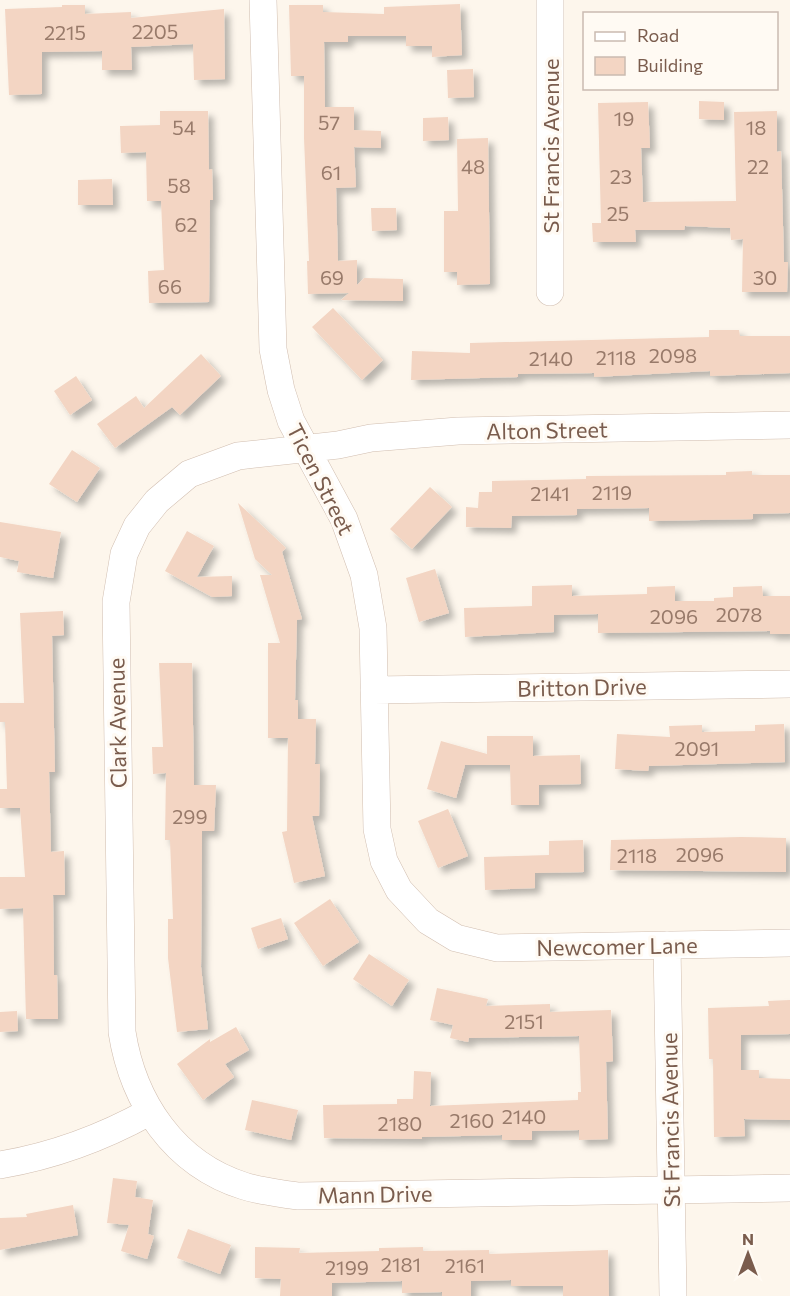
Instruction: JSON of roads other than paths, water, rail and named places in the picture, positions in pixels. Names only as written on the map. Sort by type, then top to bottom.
[{"type":"street","name":"Ticen Street","points":[[263,0],[272,338],[281,390],[304,448],[334,497],[361,565],[371,616],[377,829],[384,861],[399,890],[412,907],[446,933]]},
{"type":"street","name":"St Francis Avenue","points":[[550,0],[550,292]]},
{"type":"street","name":"Alton Street","points":[[304,448],[458,431],[790,425]]},
{"type":"street","name":"Clark Avenue","points":[[149,1112],[130,1070],[121,1022],[116,602],[119,569],[130,539],[143,517],[156,501],[189,474],[238,456],[304,448]]},
{"type":"street","name":"Britton Drive","points":[[374,690],[790,684]]},
{"type":"street","name":"Newcomer Lane","points":[[446,933],[476,945],[497,948],[790,943]]},
{"type":"street","name":"St Francis Avenue","points":[[666,945],[673,1296]]},
{"type":"street","points":[[0,1165],[31,1160],[92,1140],[149,1112]]},
{"type":"street","name":"Mann Drive","points":[[149,1112],[175,1144],[209,1170],[237,1184],[277,1194],[790,1188]]}]
